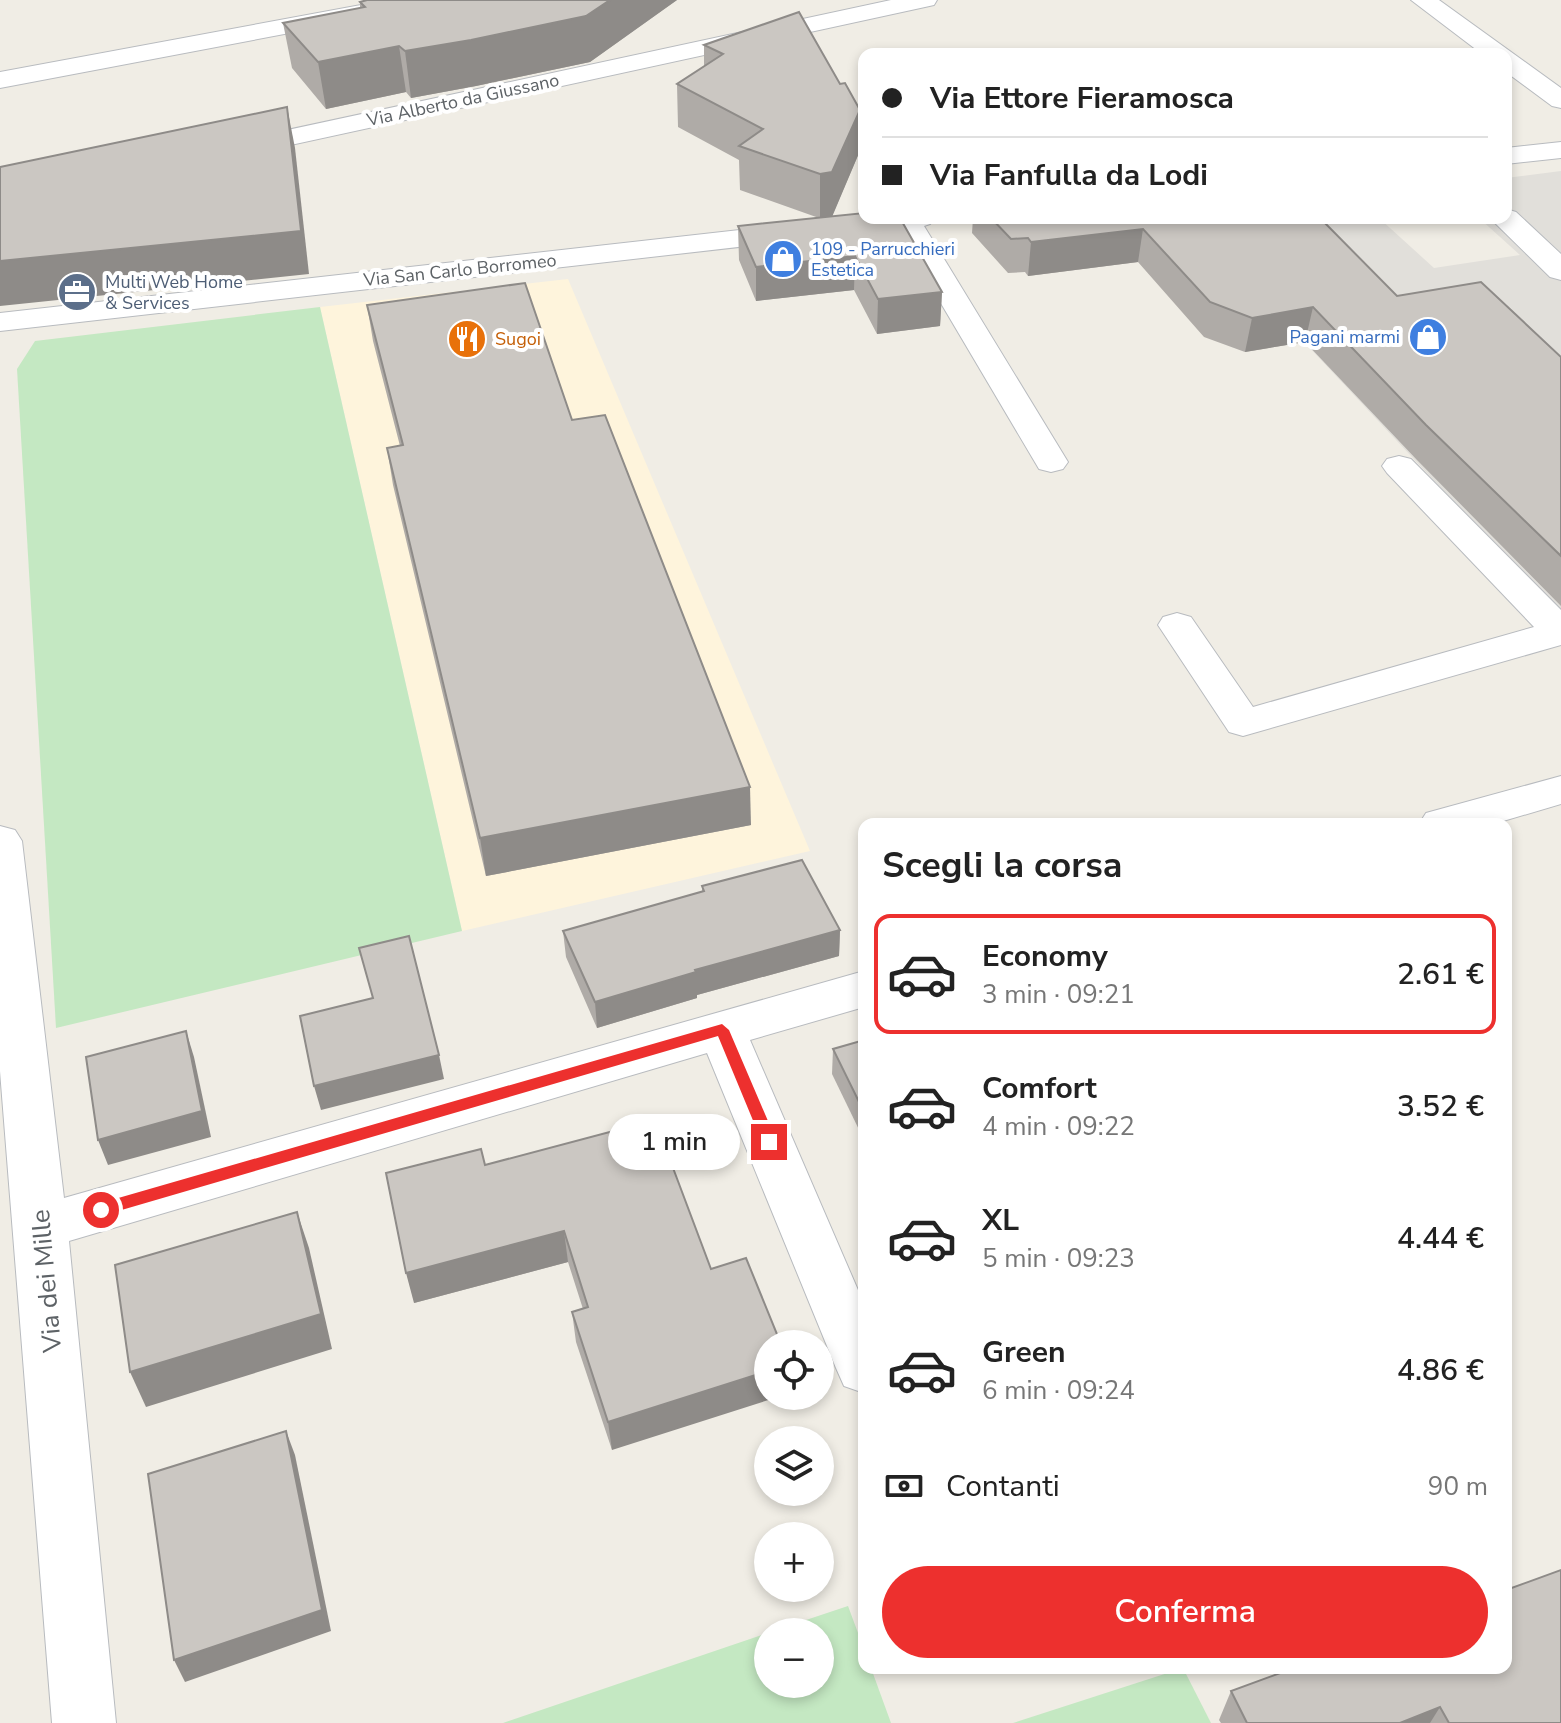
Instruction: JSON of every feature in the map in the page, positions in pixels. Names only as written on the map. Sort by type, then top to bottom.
[{"type":"street","points":[[0,78],[137,56],[427,0]]},
{"type":"street","name":"Via Alberto da Giussano","points":[[211,154],[925,0]]},
{"type":"street","points":[[1423,0],[1490,48]]},
{"type":"street","points":[[0,78],[4,70],[0,63],[137,56]]},
{"type":"street","points":[[1512,64],[1561,100]]},
{"type":"street","points":[[1512,155],[1561,150]]},
{"type":"street","name":"Via San Carlo Borromeo","points":[[0,322],[869,224]]},
{"type":"street","points":[[916,224],[1051,462]]},
{"type":"street","points":[[1512,224],[1561,271]]},
{"type":"street","points":[[1177,625],[1243,723],[1561,632],[1399,466]]},
{"type":"street","points":[[1474,818],[1552,804]]},
{"type":"street","name":"Via dei Mille","points":[[0,841],[41,1227],[84,1723]]},
{"type":"street","points":[[41,1227],[858,991]]},
{"type":"street","points":[[722,1030],[858,1354]]},
{"type":"shaded area","points":[[1561,171],[1561,616],[1194,224],[1386,224],[1434,268],[1520,255],[1486,224],[1512,224],[1512,177]]},
{"type":"shaded area","points":[[568,279],[810,851],[462,931],[320,307]]},
{"type":"green space","points":[[320,307],[462,931],[56,1028],[17,369],[35,341]]},
{"type":"green space","points":[[848,1606],[858,1633],[858,1674],[873,1674],[891,1723],[503,1723],[754,1638],[754,1698],[834,1698],[834,1618],[812,1618]]},
{"type":"green space","points":[[1164,1674],[1186,1674],[1211,1723],[1013,1723]]},
{"type":"building","points":[[610,0],[586,16],[471,40],[405,51],[399,46],[318,62],[283,23],[365,7],[360,2]]},
{"type":"building","points":[[799,12],[840,84],[845,83],[858,106],[858,114],[832,172],[820,174],[739,146],[763,129],[677,84],[723,54],[704,45]]},
{"type":"building","points":[[287,107],[301,231],[0,261],[0,167]]},
{"type":"building","points":[[858,214],[858,224],[903,224],[942,292],[878,299],[855,256],[756,267],[738,226]]},
{"type":"building","points":[[997,224],[1326,224],[1397,296],[1481,282],[1561,357],[1561,556],[1426,425],[1313,307],[1252,318],[1210,302],[1143,229],[1031,242],[1028,238],[1011,239]]},
{"type":"building","points":[[525,283],[572,420],[605,415],[750,787],[480,838],[387,448],[403,445],[367,305]]},
{"type":"building","points":[[802,860],[840,930],[695,970],[595,1002],[563,931],[704,891],[702,886]]},
{"type":"building","points":[[409,936],[439,1055],[314,1086],[300,1016],[373,998],[359,948]]},
{"type":"building","points":[[186,1031],[202,1111],[98,1140],[86,1057]]},
{"type":"building","points":[[858,1042],[858,1100],[833,1049]]},
{"type":"building","points":[[655,1120],[711,1269],[746,1258],[775,1330],[754,1330],[754,1375],[608,1422],[572,1312],[588,1307],[564,1231],[406,1273],[386,1173],[481,1149],[485,1165]]},
{"type":"building","points":[[297,1212],[321,1314],[130,1372],[115,1265]]},
{"type":"building","points":[[286,1431],[322,1610],[174,1660],[148,1474]]},
{"type":"building","points":[[1561,1570],[1561,1723],[1449,1723],[1440,1707],[1400,1723],[1247,1723],[1231,1691],[1278,1674],[1512,1674],[1512,1588]]},
{"type":"place","name":"109 - Parrucchieri Estetica","points":[[783,259]]},
{"type":"place","name":"Multi Web Home & Services","points":[[77,292]]},
{"type":"place","name":"Pagani marmi","points":[[1428,337]]},
{"type":"place","name":"Sugoi","points":[[467,339]]},
{"type":"route","points":[[101,1210],[722,1030],[769,1142]]}]
